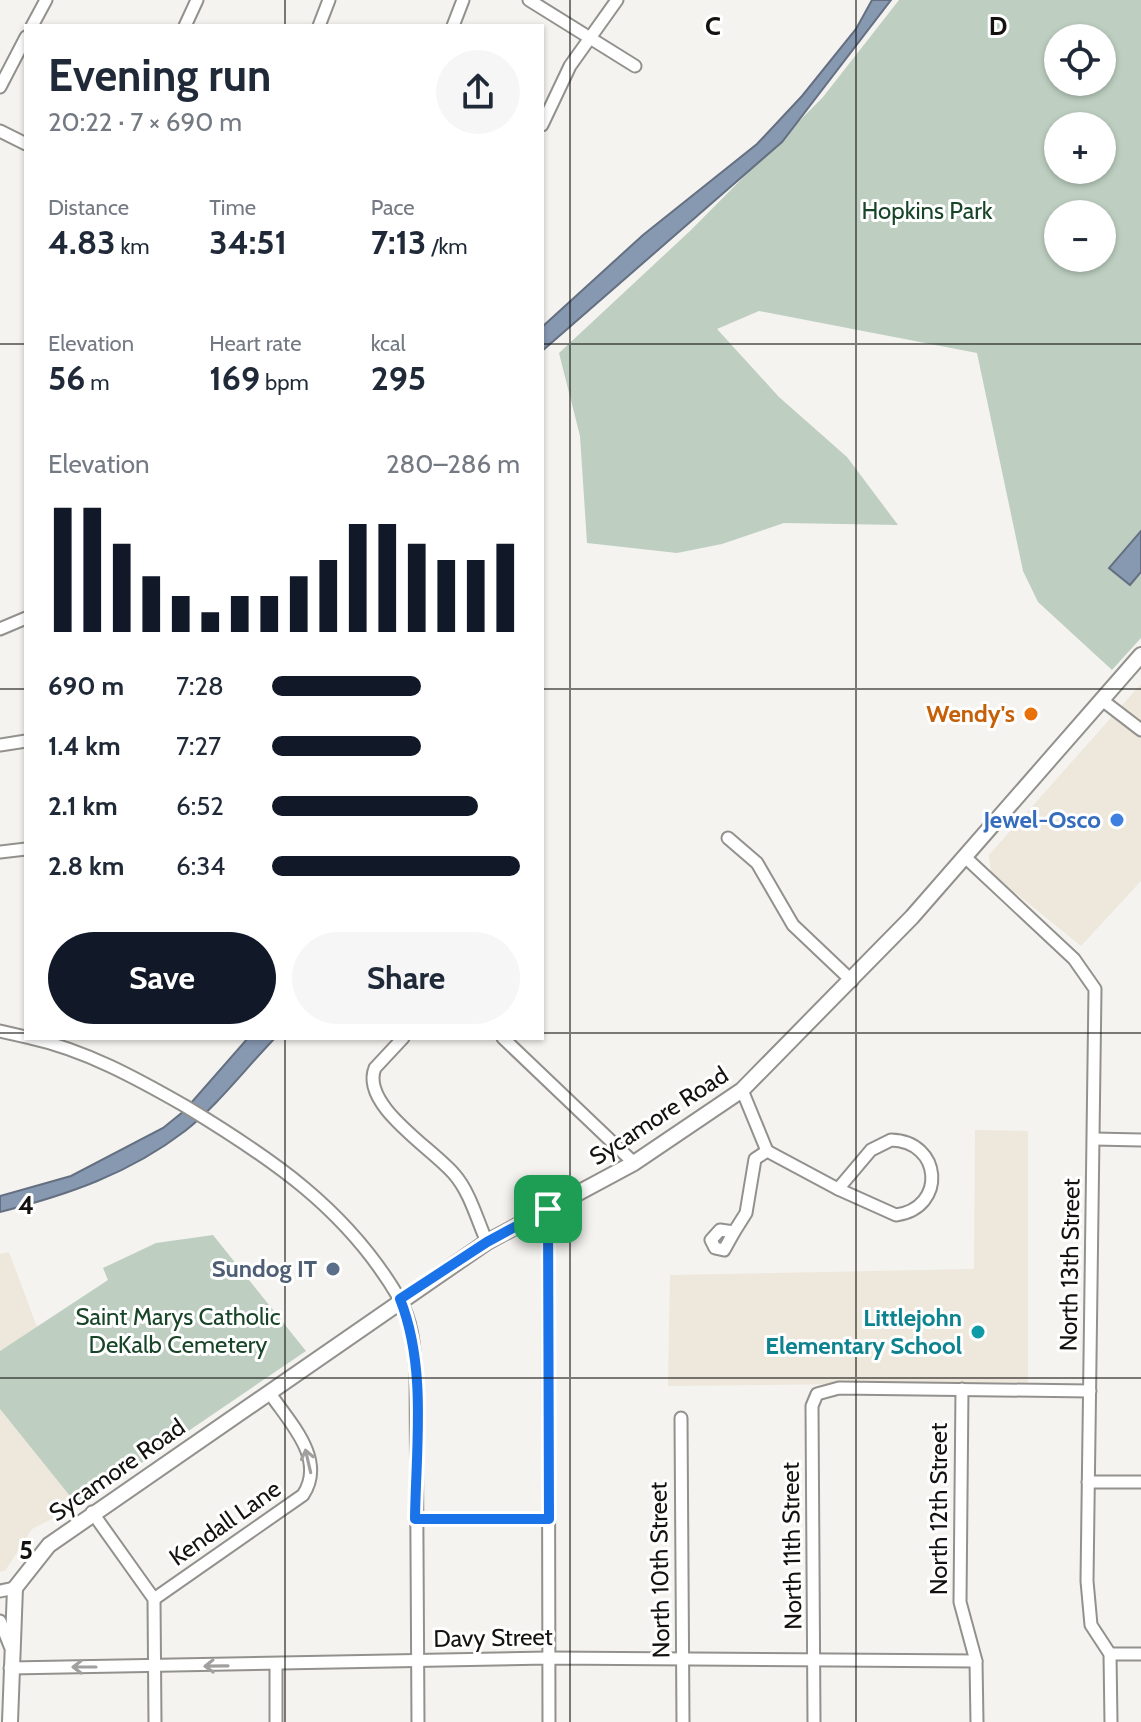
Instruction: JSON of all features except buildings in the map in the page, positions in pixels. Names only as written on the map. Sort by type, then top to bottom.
[{"type":"main road","name":"Sycamore Road","points":[[8,1590],[49,1545],[92,1512],[400,1299],[487,1242],[634,1163],[742,1090],[852,981],[1141,655]]},
{"type":"main road","points":[[8,1590],[10,1722]]},
{"type":"street","points":[[33,24],[46,0]]},
{"type":"street","points":[[186,24],[197,0]]},
{"type":"street","points":[[320,24],[329,0]]},
{"type":"street","points":[[454,24],[463,0]]},
{"type":"street","points":[[529,0],[635,66]]},
{"type":"street","points":[[544,121],[570,66],[617,0]]},
{"type":"street","points":[[0,87],[24,41]]},
{"type":"street","points":[[0,131],[24,143]]},
{"type":"street","points":[[0,629],[24,619]]},
{"type":"street","points":[[1102,700],[1141,730]]},
{"type":"street","points":[[0,745],[24,741]]},
{"type":"street","points":[[728,838],[757,863],[793,925],[852,981]]},
{"type":"street","points":[[0,852],[24,849]]},
{"type":"street","name":"North 13th Street","points":[[965,857],[1074,959],[1091,981],[1096,1001],[1088,1612],[1091,1625],[1110,1654],[1111,1722]]},
{"type":"street","points":[[0,1031],[24,1037]]},
{"type":"street","points":[[34,1040],[99,1061],[221,1127],[282,1167],[346,1229],[400,1299],[413,1332],[416,1374],[418,1722]]},
{"type":"street","points":[[401,1040],[375,1068],[374,1089],[394,1117],[459,1181],[487,1242]]},
{"type":"street","points":[[505,1040],[634,1163]]},
{"type":"street","points":[[742,1090],[767,1151],[838,1189],[887,1213],[902,1214],[915,1210],[927,1198],[934,1182],[933,1170],[919,1148],[905,1141],[886,1141],[871,1150],[838,1189]]},
{"type":"street","points":[[1094,1139],[1141,1140]]},
{"type":"street","points":[[734,1232],[746,1213],[755,1159],[767,1151]]},
{"type":"street","points":[[548,1209],[549,1722]]},
{"type":"street","name":"North 11th Street","points":[[814,1722],[812,1406],[820,1391],[839,1388],[962,1389]]},
{"type":"street","points":[[962,1389],[1090,1391]]},
{"type":"street","name":"North 12th Street","points":[[962,1389],[960,1602],[976,1661],[977,1722]]},
{"type":"street","name":"Kendall Lane","points":[[154,1599],[303,1495],[310,1484],[311,1458],[269,1392]]},
{"type":"street","name":"North 10th Street","points":[[681,1418],[683,1722]]},
{"type":"street","points":[[1088,1482],[1141,1482]]},
{"type":"street","points":[[92,1512],[154,1599],[157,1667],[155,1722]]},
{"type":"street","points":[[415,1519],[549,1519]]},
{"type":"street","points":[[0,1621],[11,1652]]},
{"type":"street","points":[[1110,1654],[1141,1654]]},
{"type":"street","name":"Davy Street","points":[[10,1668],[548,1658],[976,1661]]},
{"type":"street","points":[[276,1665],[276,1722]]},
{"type":"shaded area","points":[[1141,684],[1141,881],[1081,946],[991,873],[989,855]]},
{"type":"shaded area","points":[[975,1130],[1028,1131],[1028,1382],[668,1386],[670,1275],[974,1269]]},
{"type":"shaded area","points":[[9,1252],[37,1327],[0,1351],[0,1254]]},
{"type":"shaded area","points":[[0,1409],[78,1506],[32,1529],[5,1571],[0,1572]]},
{"type":"green space","name":"Hopkins Park","points":[[899,0],[1141,0],[1141,638],[1112,670],[1038,602],[1023,571],[977,353],[759,311],[717,329],[779,397],[847,457],[898,525],[784,523],[722,544],[677,553],[587,543],[580,436],[559,353],[691,230],[823,97]]},
{"type":"green space","name":"Saint Marys Catholic DeKalb Cemetery","points":[[213,1235],[306,1351],[78,1506],[0,1409],[0,1351],[108,1280],[103,1268],[156,1243]]},
{"type":"water","points":[[872,0],[891,0],[782,142],[544,349],[544,325],[643,235],[757,144],[802,96],[856,29]]},
{"type":"water","points":[[1141,531],[1141,572],[1130,585],[1109,568]]},
{"type":"water","points":[[246,1040],[273,1040],[209,1110],[164,1146],[97,1181],[0,1212],[0,1196],[71,1176],[163,1128],[184,1111]]},
{"type":"place","name":"Wendy's","points":[[1031,714]]},
{"type":"place","name":"Jewel-Osco","points":[[1117,820]]},
{"type":"place","name":"Sundog IT","points":[[333,1269]]},
{"type":"place","name":"Littlejohn Elementary School","points":[[978,1332]]},
{"type":"route","points":[[548,1209],[549,1519],[415,1519],[416,1374],[413,1332],[400,1299],[487,1242],[548,1209]]}]
